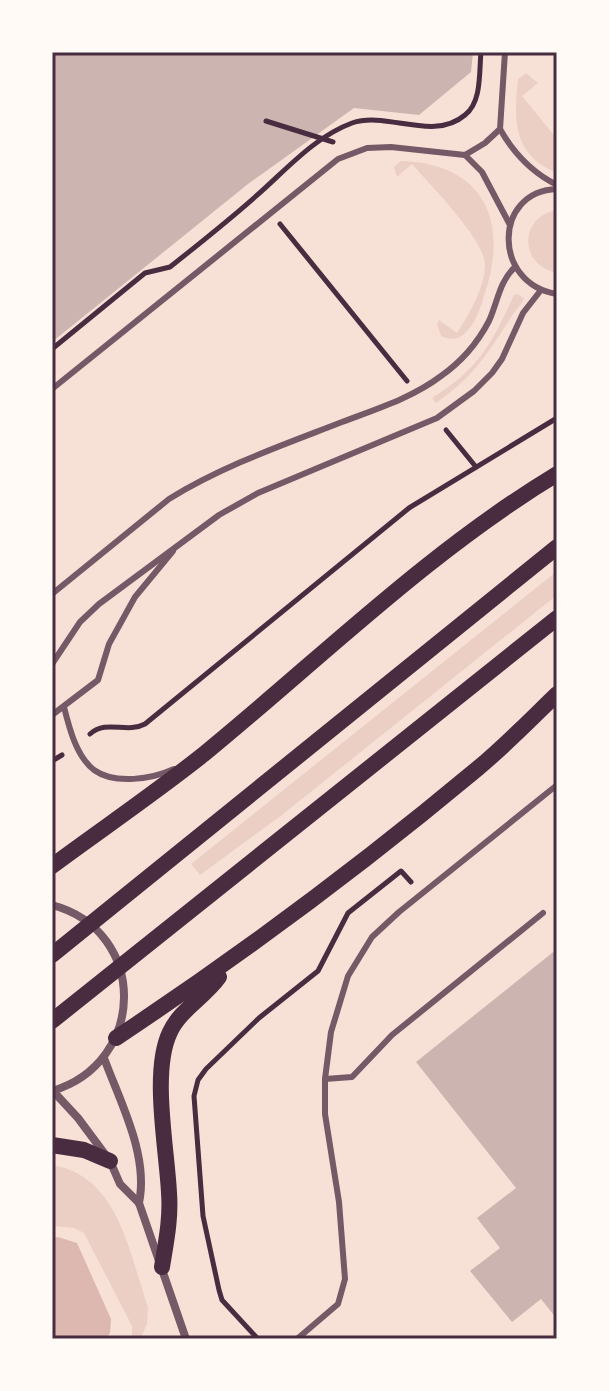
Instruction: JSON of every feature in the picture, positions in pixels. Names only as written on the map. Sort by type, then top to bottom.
[{"type":"main road","points":[[52,866],[202,755],[369,610],[519,497],[557,474]]},
{"type":"main road","points":[[52,955],[557,547]]},
{"type":"main road","points":[[52,1021],[557,618]]},
{"type":"main road","points":[[116,1038],[226,965],[479,768],[557,694]]},
{"type":"main road","points":[[162,1267],[169,1197],[162,1100],[163,1055],[176,1023],[215,983],[226,965]]},
{"type":"main road","points":[[52,1145],[84,1150],[110,1161]]},
{"type":"street","points":[[52,905],[76,914],[89,923],[110,946],[124,991],[122,1023],[104,1058],[86,1075],[53,1091],[110,1161],[120,1184],[139,1203],[186,1339]]},
{"type":"street","points":[[104,1058],[136,1147],[143,1184],[139,1203]]},
{"type":"lane","points":[[505,52],[500,129],[525,165],[557,187]]},
{"type":"lane","points":[[52,389],[338,159],[358,150],[391,147],[465,155],[500,129]]},
{"type":"lane","points":[[465,155],[482,172],[510,225]]},
{"type":"lane","points":[[557,187],[526,201],[510,225],[508,239],[515,267],[522,277],[541,290],[557,294]]},
{"type":"lane","points":[[52,594],[184,489],[285,444],[399,400],[443,375],[476,341],[494,307],[501,282],[515,267]]},
{"type":"lane","points":[[52,664],[80,622],[99,604],[219,515],[258,493],[425,424],[461,402],[502,359],[523,313],[541,290]]},
{"type":"lane","points":[[52,715],[98,680],[109,644],[135,597],[180,542]]},
{"type":"lane","points":[[64,707],[70,731],[84,759],[94,770],[108,776],[142,779],[202,755]]},
{"type":"lane","points":[[297,1339],[338,1304],[345,1279],[339,1202],[325,1114],[325,1079],[331,1032],[348,976],[372,937],[557,785]]},
{"type":"lane","points":[[325,1079],[352,1077],[392,1035],[543,913]]},
{"type":"path","points":[[266,121],[358,150]]},
{"type":"path","points":[[253,199],[271,213],[408,382]]},
{"type":"path","points":[[86,737],[101,726],[127,729],[145,724],[409,508],[557,418]]},
{"type":"path","points":[[445,429],[476,467]]},
{"type":"path","points":[[52,761],[62,755]]},
{"type":"path","points":[[258,1339],[222,1300],[219,1290],[203,1216],[194,1096],[198,1080],[259,1018],[318,971],[348,913],[401,871],[422,896]]},
{"type":"shaded area","points":[[526,73],[538,83],[522,96],[557,139],[557,173],[531,156],[519,134],[516,108],[518,79]]},
{"type":"shaded area","points":[[401,161],[429,164],[453,173],[471,185],[491,221],[494,244],[484,296],[471,326],[456,338],[441,336],[437,324],[439,320],[457,333],[462,326],[482,282],[485,264],[482,253],[455,212],[412,164],[397,177],[394,167]]},
{"type":"shaded area","points":[[557,210],[557,273],[535,261],[528,241],[535,222],[544,214]]},
{"type":"shaded area","points":[[518,294],[524,299],[523,302],[486,355],[460,384],[436,403],[432,398],[462,376],[482,354],[514,295]]},
{"type":"shaded area","points":[[557,571],[557,595],[282,815],[200,875],[191,864]]},
{"type":"shaded area","points":[[52,1165],[75,1172],[93,1184],[118,1220],[148,1307],[147,1324],[140,1339],[132,1339],[132,1326],[84,1233],[74,1228],[52,1226]]},
{"type":"shaded area","points":[[58,1237],[77,1243],[111,1319],[110,1333],[106,1339],[52,1339],[52,1239]]},
{"type":"building","points":[[52,52],[473,52],[471,72],[419,115],[354,108],[248,184],[52,342]]},
{"type":"building","points":[[557,949],[557,1319],[541,1299],[512,1322],[470,1271],[500,1248],[477,1218],[516,1188],[416,1062]]}]
